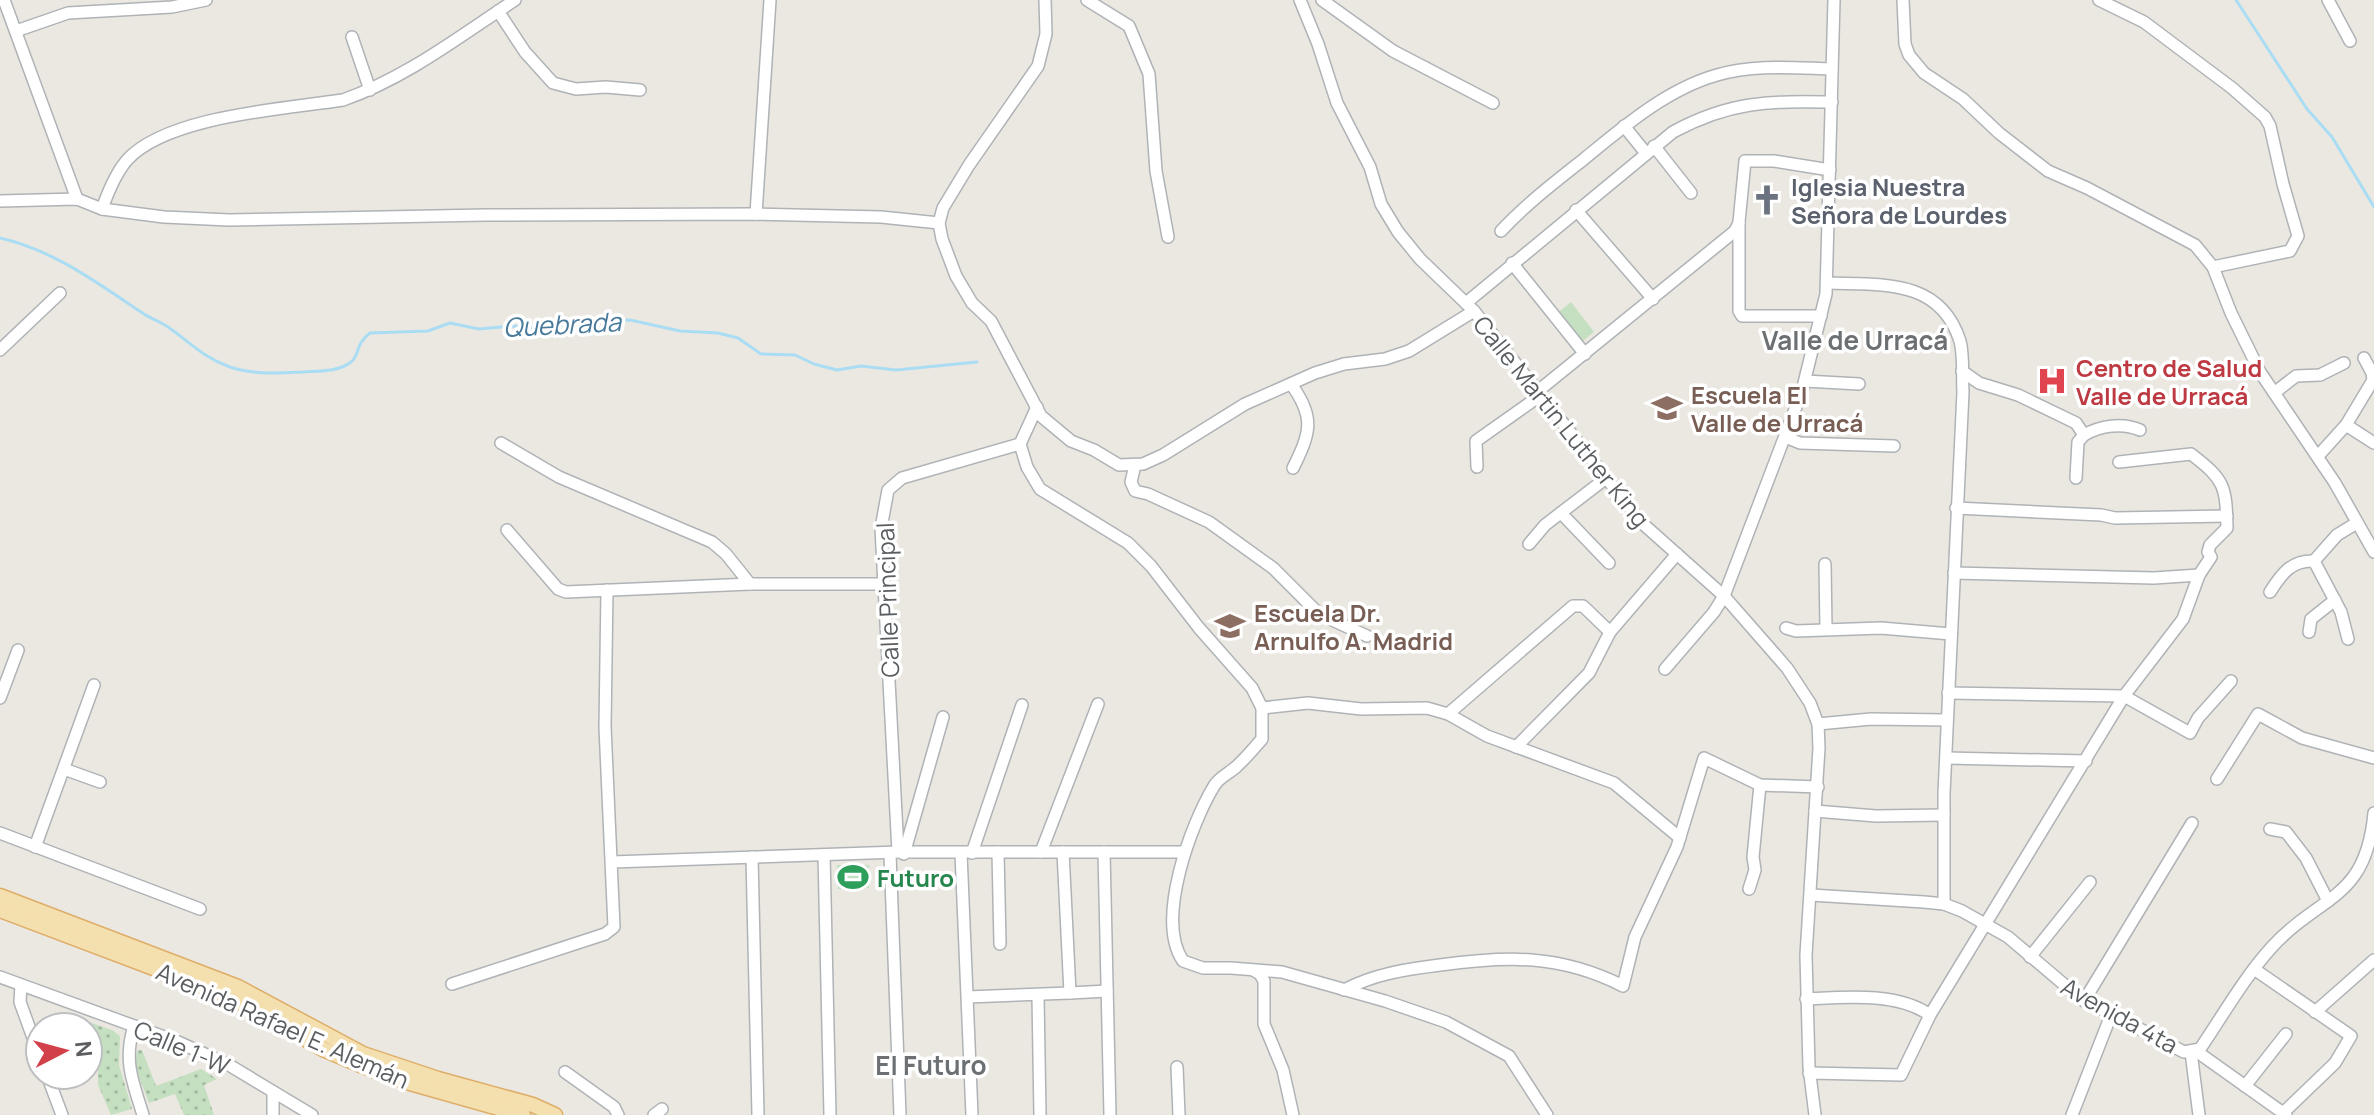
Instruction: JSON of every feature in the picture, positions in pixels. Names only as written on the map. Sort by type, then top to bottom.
[{"type":"main road","name":"Avenida Rafael E. Alemán","points":[[0,896],[238,987],[363,1054],[533,1105],[555,1115]]},
{"type":"main road","name":"Avenida Rafael E. Alemán","points":[[0,910],[233,998],[325,1050],[358,1064],[403,1081],[523,1115]]},
{"type":"street","points":[[16,31],[68,13],[172,7],[206,0]]},
{"type":"street","points":[[102,209],[109,190],[127,161],[151,141],[192,124],[343,100],[370,90],[447,46],[515,0]]},
{"type":"street","points":[[756,214],[770,0]]},
{"type":"street","points":[[1045,0],[1046,34],[1038,66],[969,165],[943,208],[939,223],[956,276],[972,303],[991,321],[1041,416],[1071,441],[1119,465],[1135,465],[1163,455],[1245,404],[1291,384],[1344,364],[1385,359],[1409,351],[1470,307],[1512,263],[1673,132],[1709,114],[1736,106],[1784,101],[1832,102]]},
{"type":"street","points":[[1087,0],[1129,26],[1149,74],[1156,171],[1168,237]]},
{"type":"street","name":"Calle Martin Luther King","points":[[1300,0],[1337,103],[1370,167],[1381,204],[1398,232],[1420,259],[1470,307],[1642,523],[1724,596],[1787,668],[1810,703],[1818,724],[1818,787],[1806,955],[1809,1073],[1815,1115]]},
{"type":"street","points":[[1322,0],[1393,51],[1493,103]]},
{"type":"street","points":[[1665,669],[1724,596],[1805,381],[1828,283],[1834,0]]},
{"type":"street","points":[[1903,0],[1905,44],[1914,64],[1924,73],[1963,99],[2039,165],[2193,243],[2213,267],[2231,313],[2274,393],[2318,456],[2374,552]]},
{"type":"street","points":[[2099,0],[2144,22],[2232,88],[2265,117],[2270,126],[2283,184],[2298,230],[2296,241],[2290,251],[2281,254],[2213,267]]},
{"type":"street","points":[[2328,0],[2350,41]]},
{"type":"street","points":[[3,5],[16,31],[77,199]]},
{"type":"street","points":[[498,11],[532,61],[553,83],[576,89],[606,87],[640,90]]},
{"type":"street","points":[[352,37],[370,90]]},
{"type":"street","points":[[1501,231],[1522,208],[1624,126],[1675,92],[1716,75],[1774,67],[1832,69]]},
{"type":"street","points":[[1624,126],[1691,193]]},
{"type":"street","points":[[1821,316],[1742,316],[1739,311],[1739,222],[1745,161],[1774,161],[1830,170]]},
{"type":"street","points":[[0,201],[77,199],[102,209],[164,217],[229,220],[756,214],[881,217],[939,223]]},
{"type":"street","points":[[1576,210],[1653,299]]},
{"type":"street","points":[[1477,467],[1476,441],[1735,231],[1739,222]]},
{"type":"street","points":[[1512,263],[1585,354]]},
{"type":"street","points":[[1828,283],[1898,286],[1925,295],[1941,307],[1952,322],[1961,344],[1963,392],[1948,693],[1944,904]]},
{"type":"street","points":[[0,350],[60,293]]},
{"type":"street","points":[[2318,456],[2346,425],[2373,380],[2364,358]]},
{"type":"street","points":[[2274,393],[2296,376],[2320,375],[2344,363]]},
{"type":"street","points":[[1962,371],[1979,383],[2018,395],[2076,423],[2084,435]]},
{"type":"street","points":[[1805,381],[1859,384]]},
{"type":"street","points":[[1291,384],[1309,416],[1304,447],[1293,468]]},
{"type":"street","points":[[1037,407],[1020,444],[1027,467],[1040,489],[1128,543],[1252,688],[1262,708],[1262,739],[1237,766],[1215,783],[1183,852],[1174,928],[1180,957],[1196,967],[1282,972],[1446,1022],[1492,1044],[1509,1056],[1547,1115]]},
{"type":"street","points":[[2346,425],[2374,443]]},
{"type":"street","points":[[2076,478],[2078,442],[2084,435],[2101,426],[2140,430]]},
{"type":"street","points":[[1785,437],[1800,443],[1894,446]]},
{"type":"street","points":[[501,443],[559,477],[712,542],[750,584]]},
{"type":"street","name":"Calle Principal","points":[[900,1115],[897,854],[881,528],[888,490],[902,478],[1020,444]]},
{"type":"street","points":[[1809,1073],[1901,1075],[1930,1015],[2124,696],[2183,619],[2199,575],[2211,557],[2208,552],[2210,545],[2227,528],[2226,494],[2215,472],[2191,454],[2119,462]]},
{"type":"street","points":[[1135,465],[1131,482],[1135,491],[1209,522],[1273,568],[1319,614],[1367,636]]},
{"type":"street","points":[[1529,544],[1545,525],[1605,479]]},
{"type":"street","points":[[1956,508],[2115,518],[2227,516]]},
{"type":"street","points":[[1561,513],[1609,563]]},
{"type":"street","points":[[2270,592],[2280,576],[2297,561],[2314,561],[2337,535],[2355,524]]},
{"type":"street","points":[[507,530],[558,589],[566,592],[750,584],[884,584]]},
{"type":"street","points":[[1516,747],[1589,673],[1610,632],[1677,554]]},
{"type":"street","points":[[2314,561],[2335,600],[2348,639]]},
{"type":"street","points":[[1825,564],[1826,629]]},
{"type":"street","points":[[1954,573],[2154,578],[2199,575]]},
{"type":"street","points":[[452,984],[605,934],[614,927],[605,727],[607,590]]},
{"type":"street","points":[[2309,632],[2311,619],[2335,600]]},
{"type":"street","points":[[1448,714],[1573,606],[1583,606],[1610,632]]},
{"type":"street","points":[[1786,628],[1796,631],[1881,628],[1951,634]]},
{"type":"street","points":[[0,698],[18,650]]},
{"type":"street","points":[[1948,693],[2124,696],[2190,733],[2198,718],[2231,681]]},
{"type":"street","points":[[35,847],[94,685]]},
{"type":"street","points":[[1262,708],[1308,703],[1361,709],[1427,708],[1448,714],[1487,736],[1614,783],[1680,838]]},
{"type":"street","points":[[1041,852],[1098,704]]},
{"type":"street","points":[[972,1115],[966,853],[1022,705]]},
{"type":"street","points":[[2217,779],[2258,714],[2302,738],[2374,758]]},
{"type":"street","points":[[897,854],[943,717]]},
{"type":"street","points":[[1818,724],[1871,719],[1947,720]]},
{"type":"street","points":[[1344,990],[1363,980],[1394,972],[1511,957],[1559,964],[1623,986],[1635,937],[1680,838],[1704,758],[1760,785],[1818,787]]},
{"type":"street","points":[[1946,758],[2086,761]]},
{"type":"street","points":[[64,769],[100,782]]},
{"type":"street","points":[[1749,889],[1755,870],[1753,857],[1760,785]]},
{"type":"street","points":[[1815,811],[1876,816],[1944,815]]},
{"type":"street","name":"Avenida 4ta","points":[[1811,895],[1944,904],[2008,937],[2084,1001],[2184,1052],[2194,1052],[2272,947],[2339,894],[2362,865],[2374,813]]},
{"type":"street","points":[[2084,1001],[2192,823]]},
{"type":"street","points":[[2270,829],[2286,832],[2306,858],[2328,901]]},
{"type":"street","points":[[0,833],[200,909]]},
{"type":"street","points":[[998,852],[1000,944]]},
{"type":"street","points":[[1063,852],[1070,993]]},
{"type":"street","points":[[1104,852],[1110,1115]]},
{"type":"street","points":[[612,862],[824,855],[1183,852]]},
{"type":"street","points":[[824,855],[830,1115]]},
{"type":"street","points":[[752,857],[758,1115]]},
{"type":"street","points":[[2362,865],[2374,872]]},
{"type":"street","points":[[2030,957],[2090,882]]},
{"type":"street","points":[[2315,1012],[2374,960]]},
{"type":"street","points":[[2194,1052],[2284,1114],[2335,1063],[2351,1036],[2254,969]]},
{"type":"street","points":[[1252,970],[1260,974],[1264,981],[1264,1024],[1283,1070],[1293,1115]]},
{"type":"street","name":"Calle 1-W","points":[[0,977],[229,1065],[312,1115]]},
{"type":"street","points":[[21,985],[20,1002],[24,1013]]},
{"type":"street","points":[[968,997],[1107,991]]},
{"type":"street","points":[[1038,996],[1040,1115]]},
{"type":"street","points":[[1806,999],[1900,1001],[1930,1015]]},
{"type":"street","points":[[2072,1115],[2111,1015]]},
{"type":"street","points":[[134,1026],[128,1043],[128,1064],[143,1115]]},
{"type":"street","points":[[2245,1086],[2286,1034]]},
{"type":"street","points":[[2194,1052],[2199,1115]]},
{"type":"street","points":[[1177,1067],[1179,1115]]},
{"type":"street","points":[[565,1072],[614,1107],[618,1115]]},
{"type":"street","points":[[53,1091],[62,1115]]},
{"type":"street","points":[[273,1092],[273,1115]]},
{"type":"green space","points":[[1571,302],[1594,332],[1579,344],[1556,314]]},
{"type":"green space","name":"Futuro","points":[[837,865],[869,865],[869,888],[838,889]]},
{"type":"green space","points":[[104,1027],[120,1036],[119,1065],[132,1109],[111,1115],[101,1091],[104,1091]]},
{"type":"green space","points":[[138,1050],[142,1050],[156,1086],[201,1069],[217,1079],[204,1085],[214,1115],[184,1115],[175,1094],[149,1103],[137,1070]]},
{"type":"waterway","points":[[2236,0],[2307,109],[2332,137],[2374,207]]},
{"type":"waterway","name":"Quebrada","points":[[0,238],[56,259],[168,327],[211,358],[248,371],[285,373],[340,368],[354,359],[362,341],[370,333],[428,331],[450,323],[479,329],[513,326],[550,329],[571,321],[630,320],[680,331],[718,333],[738,338],[761,354],[795,355],[837,370],[861,366],[896,370],[977,362]]},
{"type":"place","name":"Iglesia Nuestra Señora de Lourdes","points":[[1767,200]]},
{"type":"place","name":"Centro de Salud Valle de Urracá","points":[[2052,381]]},
{"type":"place","name":"Escuela El Valle de Urracá","points":[[1667,408]]},
{"type":"place","name":"Escuela Dr. Arnulfo A. Madrid","points":[[1230,626]]},
{"type":"place","name":"Futuro","points":[[853,877]]},
{"type":"district","name":"Valle de Urracá","points":[[1855,340]]},
{"type":"district","name":"El Futuro","points":[[931,1065]]}]
